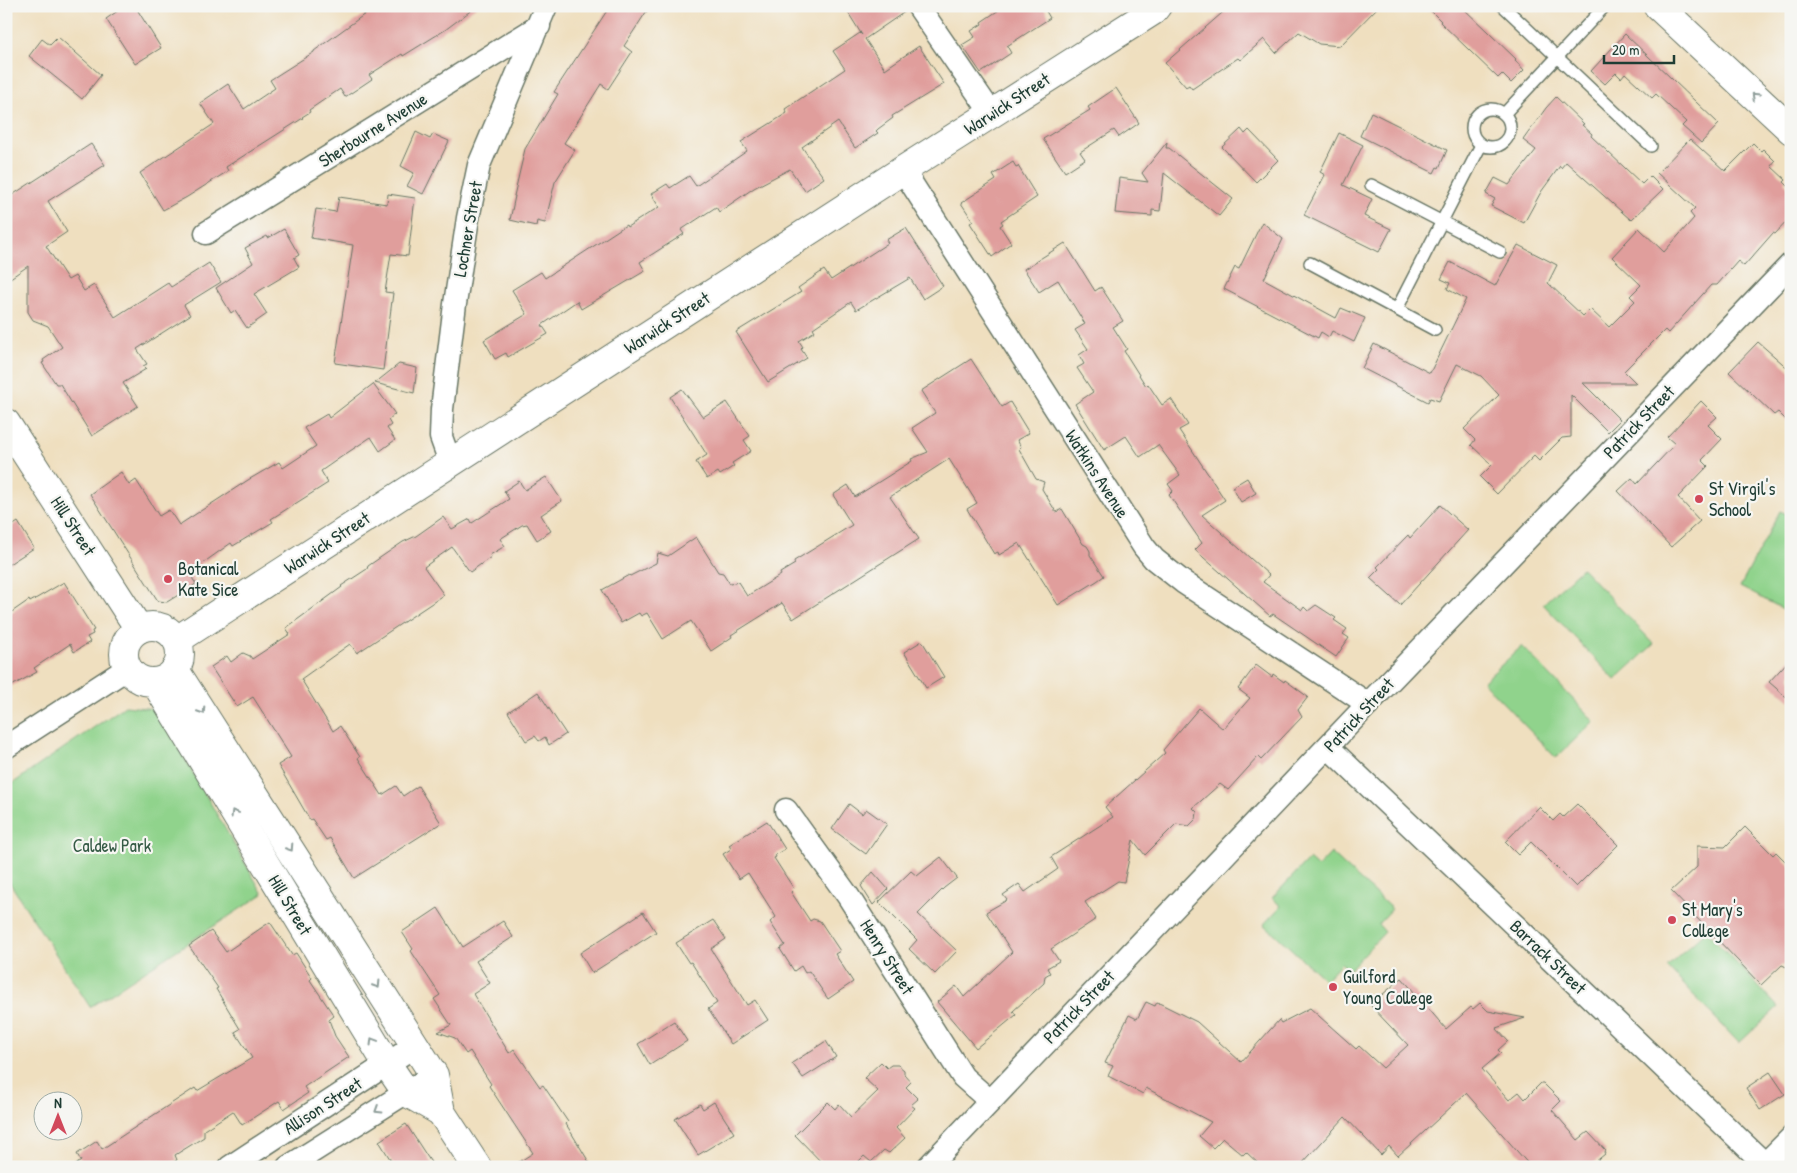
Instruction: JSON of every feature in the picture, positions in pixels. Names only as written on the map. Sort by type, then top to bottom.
[{"type":"street","points":[[918,6],[992,114]]},
{"type":"street","name":"Warwick Street","points":[[177,640],[903,170],[1153,11],[1157,6]]},
{"type":"street","points":[[1658,6],[1791,130]]},
{"type":"street","name":"Sherbourne Avenue","points":[[206,233],[542,16]]},
{"type":"street","name":"Lochner Street","points":[[450,462],[441,437],[442,409],[468,218],[479,165],[542,16]]},
{"type":"street","name":"Watkins Avenue","points":[[903,170],[1154,560],[1183,582],[1368,704]]},
{"type":"street","name":"Patrick Street","points":[[928,1167],[1368,704],[1791,264]]},
{"type":"street","name":"Hill Street","points":[[6,423],[139,629]]},
{"type":"street","points":[[156,626],[164,629],[177,640],[180,655],[165,676],[147,682],[139,679],[128,668],[125,661],[125,646],[139,629],[156,626]]},
{"type":"street","points":[[6,747],[128,668]]},
{"type":"street","name":"Hill Street","points":[[165,676],[416,1045],[434,1075],[441,1112],[477,1167]]},
{"type":"street","name":"Hill Street","points":[[165,676],[387,1064],[406,1092],[441,1112]]},
{"type":"street","name":"Barrack Street","points":[[1328,747],[1765,1166]]},
{"type":"street","name":"Henry Street","points":[[786,810],[848,896],[963,1076],[990,1101]]},
{"type":"street","name":"Allison Street","points":[[230,1167],[416,1045]]},
{"type":"street","name":"Allison Street","points":[[288,1167],[434,1075]]},
{"type":"street","points":[[1765,1166],[1791,1138]]},
{"type":"lane","points":[[1503,6],[1651,146]]},
{"type":"lane","points":[[1504,114],[1605,6]]},
{"type":"lane","points":[[1492,109],[1504,114],[1510,125],[1510,131],[1504,142],[1493,148],[1481,145],[1473,135],[1472,129],[1476,117],[1480,112],[1492,109]]},
{"type":"lane","points":[[1397,310],[1481,145]]},
{"type":"lane","points":[[1371,185],[1500,252]]},
{"type":"lane","points":[[1310,264],[1435,330]]},
{"type":"green space","points":[[1780,511],[1791,516],[1791,613],[1740,587]]},
{"type":"green space","points":[[1582,568],[1654,644],[1615,680],[1543,604]]},
{"type":"green space","points":[[1522,646],[1594,721],[1556,758],[1483,682]]},
{"type":"green space","name":"Caldew Park","points":[[125,706],[156,709],[263,894],[90,1007],[6,877],[6,788]]},
{"type":"green space","points":[[1331,853],[1392,909],[1378,924],[1385,932],[1349,970],[1341,963],[1325,980],[1264,924],[1281,906],[1272,898],[1309,859],[1318,867]]},
{"type":"green space","points":[[1706,931],[1778,1007],[1739,1043],[1667,967]]},
{"type":"building","points":[[125,6],[135,6],[161,48],[135,64],[106,19]]},
{"type":"building","points":[[376,6],[477,6],[445,30],[369,75],[372,79],[345,97],[340,89],[309,110],[310,112],[303,118],[226,167],[228,171],[163,210],[140,173],[214,124],[200,103],[228,84],[244,109],[275,88],[270,80],[314,52]]},
{"type":"building","points":[[610,6],[650,6],[624,46],[632,52],[608,89],[601,84],[564,143],[575,150],[555,182],[545,223],[537,221],[536,226],[510,220],[525,149],[558,94],[554,92]]},
{"type":"building","points":[[844,6],[905,6],[906,11],[865,39],[885,69],[919,46],[944,84],[892,116],[893,118],[876,131],[878,133],[855,148],[838,122],[802,147],[824,178],[805,191],[790,169],[754,188],[719,212],[716,207],[681,230],[684,234],[640,262],[645,271],[581,309],[577,301],[542,325],[548,334],[508,357],[506,353],[495,359],[484,340],[527,314],[512,290],[541,272],[545,278],[626,225],[627,227],[659,207],[651,194],[667,184],[670,188],[689,176],[696,186],[747,151],[741,142],[787,113],[785,109],[845,69],[833,51],[860,33],[862,35]]},
{"type":"building","points":[[1005,6],[1043,6],[1050,18],[1007,46],[1011,53],[981,73],[962,45],[975,37],[971,31]]},
{"type":"building","points":[[1230,6],[1379,6],[1340,46],[1319,44],[1299,32],[1276,53],[1264,39],[1240,60],[1238,58],[1192,89],[1189,85],[1186,87],[1165,63]]},
{"type":"building","points":[[1426,6],[1461,6],[1516,59],[1524,70],[1511,83],[1502,74],[1498,78]]},
{"type":"building","points":[[1625,34],[1719,124],[1701,143],[1682,126],[1686,122],[1656,94],[1652,98],[1625,73],[1621,78],[1616,73],[1605,84],[1591,71]]},
{"type":"building","points":[[58,37],[101,75],[82,99],[29,56],[42,39],[50,45]]},
{"type":"building","points":[[1116,88],[1139,123],[1119,137],[1114,130],[1080,152],[1085,159],[1065,172],[1043,139],[1090,110],[1088,107]]},
{"type":"building","points":[[1556,97],[1584,124],[1582,125],[1592,134],[1591,136],[1642,184],[1650,176],[1663,189],[1631,220],[1566,162],[1561,168],[1560,166],[1541,192],[1524,223],[1491,206],[1495,199],[1486,194],[1495,178],[1509,185],[1536,150],[1523,140]]},
{"type":"building","points":[[1371,112],[1447,150],[1439,168],[1437,167],[1434,173],[1360,136]]},
{"type":"building","points":[[1241,129],[1245,134],[1249,130],[1278,160],[1256,182],[1222,147]]},
{"type":"building","points":[[416,132],[430,139],[433,134],[449,141],[423,194],[407,186],[414,173],[401,166]]},
{"type":"building","points":[[1339,133],[1363,145],[1343,185],[1372,199],[1364,216],[1391,229],[1379,252],[1304,215],[1325,175],[1320,172]]},
{"type":"building","points":[[1690,139],[1725,171],[1753,143],[1761,151],[1763,149],[1775,161],[1771,166],[1786,180],[1784,182],[1791,189],[1791,217],[1775,234],[1773,233],[1744,266],[1738,261],[1717,285],[1711,285],[1668,333],[1665,330],[1624,371],[1636,383],[1583,383],[1620,420],[1608,432],[1571,395],[1571,437],[1562,438],[1539,461],[1534,456],[1497,494],[1480,477],[1492,465],[1471,445],[1475,440],[1464,429],[1499,395],[1481,376],[1457,364],[1439,401],[1430,398],[1428,402],[1362,368],[1374,344],[1430,373],[1466,299],[1447,289],[1450,283],[1441,279],[1450,262],[1495,286],[1518,245],[1557,265],[1548,283],[1583,316],[1590,309],[1609,327],[1635,301],[1630,296],[1641,285],[1612,257],[1639,228],[1664,252],[1694,218],[1690,213],[1695,208],[1657,173]]},
{"type":"building","points":[[1167,142],[1166,148],[1169,148],[1233,199],[1219,216],[1164,173],[1160,211],[1152,210],[1152,216],[1115,213],[1119,178],[1148,182],[1142,173]]},
{"type":"building","points":[[91,144],[105,165],[48,201],[67,232],[46,246],[68,280],[75,276],[84,291],[94,285],[115,317],[168,283],[171,287],[209,263],[221,282],[184,305],[190,315],[137,349],[147,364],[143,366],[146,369],[123,383],[138,406],[92,436],[60,384],[56,384],[42,363],[44,362],[43,360],[62,347],[48,326],[33,320],[28,312],[28,266],[6,281],[6,199]]},
{"type":"building","points":[[1013,162],[1016,167],[1018,166],[1037,197],[1001,221],[1003,224],[1000,226],[1011,243],[992,257],[970,223],[973,221],[961,203],[996,180],[993,175]]},
{"type":"building","points":[[388,194],[415,198],[408,256],[391,254],[385,292],[393,293],[383,370],[335,363],[353,245],[311,238],[316,209],[336,212],[339,197],[387,204]]},
{"type":"building","points":[[1262,222],[1283,239],[1264,279],[1336,318],[1341,308],[1365,318],[1354,342],[1332,331],[1329,337],[1321,332],[1318,338],[1224,289],[1235,267],[1239,269]]},
{"type":"building","points":[[906,228],[943,286],[923,299],[910,278],[856,310],[851,302],[813,328],[815,331],[799,341],[803,347],[801,349],[807,358],[768,382],[736,332],[801,292],[798,288],[824,270],[831,280],[888,243],[886,240]]},
{"type":"building","points":[[284,229],[299,255],[294,258],[299,267],[254,294],[267,314],[247,328],[235,310],[231,313],[216,288],[253,263],[245,248]]},
{"type":"building","points":[[1065,243],[1095,291],[1101,287],[1123,321],[1113,327],[1127,349],[1124,351],[1146,386],[1148,384],[1162,405],[1171,399],[1188,425],[1179,430],[1225,500],[1202,515],[1269,575],[1263,582],[1302,610],[1304,607],[1308,611],[1316,605],[1336,618],[1334,620],[1347,629],[1343,634],[1349,638],[1336,657],[1273,614],[1270,616],[1195,550],[1202,543],[1169,495],[1173,491],[1168,484],[1180,475],[1158,445],[1140,457],[1126,436],[1104,450],[1075,404],[1093,392],[1077,368],[1084,364],[1079,355],[1088,349],[1075,330],[1085,324],[1058,280],[1039,292],[1024,269]]},
{"type":"building","points":[[1758,342],[1791,371],[1791,425],[1778,412],[1774,415],[1729,372]]},
{"type":"building","points":[[971,359],[1002,407],[1010,402],[1029,433],[1017,440],[1021,447],[1019,449],[1036,479],[1044,482],[1042,489],[1056,512],[1062,509],[1083,544],[1087,546],[1090,555],[1104,576],[1058,605],[1019,543],[999,555],[998,552],[994,554],[967,509],[977,503],[949,459],[890,497],[919,539],[793,619],[782,603],[731,635],[732,637],[711,651],[691,621],[663,639],[647,613],[641,616],[639,613],[621,623],[602,590],[656,563],[658,553],[668,556],[696,537],[718,572],[723,573],[730,584],[738,582],[747,596],[781,575],[780,573],[795,564],[794,561],[852,525],[833,495],[848,485],[855,497],[912,461],[911,459],[928,452],[912,428],[935,413],[921,391]]},
{"type":"building","points":[[399,364],[417,368],[414,393],[375,383]]},
{"type":"building","points":[[373,384],[395,414],[388,420],[391,425],[387,428],[395,440],[380,451],[371,437],[344,455],[321,471],[328,483],[271,519],[273,522],[233,546],[231,543],[189,573],[196,584],[167,602],[158,601],[90,494],[121,472],[129,485],[136,480],[159,516],[169,510],[179,525],[279,462],[283,468],[316,446],[304,428],[327,414],[329,418]]},
{"type":"building","points":[[682,389],[703,417],[727,402],[750,436],[744,440],[751,451],[732,463],[734,466],[720,475],[718,472],[707,479],[696,462],[707,455],[670,397]]},
{"type":"building","points":[[1701,401],[1717,417],[1708,425],[1722,439],[1702,460],[1708,466],[1678,497],[1700,521],[1671,547],[1618,491],[1632,478],[1637,484],[1675,444],[1667,437]]},
{"type":"building","points":[[546,477],[562,501],[541,515],[551,531],[537,540],[527,524],[522,525],[500,539],[505,546],[490,555],[491,557],[470,572],[452,547],[424,567],[444,595],[357,653],[350,644],[301,679],[333,731],[340,726],[382,795],[396,786],[403,796],[418,786],[441,823],[354,878],[330,838],[326,840],[312,819],[310,820],[278,765],[291,757],[253,697],[237,707],[211,667],[227,656],[231,662],[243,653],[252,659],[290,634],[286,628],[341,586],[403,542],[416,536],[443,517],[452,529],[470,519],[472,523],[509,499],[504,491],[519,481],[525,490]]},
{"type":"building","points":[[1247,478],[1256,493],[1241,502],[1232,487]]},
{"type":"building","points":[[1440,505],[1468,530],[1400,605],[1370,578],[1379,569],[1377,567],[1408,535],[1410,538]]},
{"type":"building","points":[[18,522],[34,548],[6,566],[6,530]]},
{"type":"building","points":[[64,582],[94,630],[92,631],[93,634],[87,637],[90,642],[74,652],[70,644],[34,668],[37,672],[6,689],[6,616],[29,600],[30,602]]},
{"type":"building","points":[[922,641],[944,677],[926,688],[904,652]]},
{"type":"building","points":[[1791,658],[1791,701],[1769,682]]},
{"type":"building","points":[[1256,665],[1272,677],[1273,674],[1284,682],[1285,680],[1308,697],[1298,710],[1302,717],[1261,760],[1258,757],[1228,790],[1220,784],[1193,808],[1197,812],[1196,819],[1189,826],[1176,824],[1145,855],[1133,840],[1124,882],[1118,881],[1085,902],[1096,919],[1051,949],[1059,961],[1047,968],[1050,973],[1045,976],[1044,983],[1013,1011],[1016,1015],[976,1048],[937,1002],[956,986],[964,997],[1012,952],[986,912],[1007,900],[1003,895],[1019,884],[1025,892],[1058,869],[1051,857],[1113,817],[1105,807],[1165,753],[1163,750],[1199,708],[1223,729],[1250,698],[1238,689]]},
{"type":"building","points":[[538,692],[566,734],[549,745],[545,737],[539,741],[535,736],[526,741],[508,712]]},
{"type":"building","points":[[849,804],[862,814],[866,809],[887,824],[866,854],[832,829]]},
{"type":"building","points":[[1577,804],[1618,845],[1576,887],[1531,842],[1518,855],[1505,842],[1539,807],[1553,821],[1560,814],[1563,817]]},
{"type":"building","points":[[767,821],[785,849],[775,855],[776,857],[774,858],[794,889],[791,892],[810,921],[813,919],[820,921],[840,951],[835,954],[853,982],[828,999],[809,971],[805,973],[801,966],[794,971],[780,949],[785,945],[770,922],[776,917],[748,873],[739,879],[723,854],[731,849],[729,845]]},
{"type":"building","points":[[1745,827],[1773,855],[1776,852],[1791,867],[1791,969],[1782,965],[1761,985],[1671,891],[1697,867],[1697,846],[1725,847]]},
{"type":"building","points":[[941,857],[957,878],[918,914],[957,951],[935,974],[909,949],[917,940],[879,902],[911,871],[917,876]]},
{"type":"building","points":[[873,872],[888,889],[873,905],[861,886]]},
{"type":"building","points":[[438,908],[463,947],[503,921],[513,937],[476,961],[490,983],[473,994],[509,1053],[514,1049],[540,1087],[543,1085],[568,1122],[566,1124],[592,1167],[511,1167],[533,1153],[489,1086],[491,1084],[470,1051],[466,1054],[455,1038],[438,1032],[451,1025],[434,999],[440,995],[411,951],[413,949],[402,932]]},
{"type":"building","points":[[643,912],[656,932],[592,973],[580,953]]},
{"type":"building","points":[[713,920],[726,939],[711,949],[747,1005],[755,1000],[768,1020],[731,1044],[708,1009],[717,1003],[691,962],[689,963],[676,943]]},
{"type":"building","points":[[270,922],[292,955],[296,953],[312,978],[310,980],[334,1016],[329,1020],[335,1036],[349,1057],[304,1087],[308,1093],[284,1109],[279,1101],[242,1125],[233,1111],[204,1130],[204,1137],[175,1155],[177,1160],[166,1167],[73,1167],[81,1161],[77,1154],[97,1141],[102,1149],[195,1088],[197,1091],[252,1058],[235,1032],[240,1029],[216,989],[218,988],[189,946],[211,931],[226,952]]},
{"type":"building","points":[[1402,978],[1446,1029],[1471,1007],[1473,1009],[1480,1003],[1488,1011],[1525,1018],[1496,1028],[1508,1041],[1498,1050],[1501,1053],[1482,1069],[1509,1100],[1519,1092],[1525,1099],[1543,1083],[1561,1101],[1552,1110],[1578,1140],[1588,1132],[1606,1151],[1604,1152],[1605,1154],[1589,1167],[1531,1167],[1466,1093],[1398,1156],[1389,1146],[1381,1155],[1345,1117],[1299,1167],[1262,1167],[1246,1152],[1243,1155],[1223,1138],[1213,1148],[1199,1136],[1211,1122],[1146,1088],[1143,1094],[1108,1076],[1113,1066],[1105,1063],[1129,1015],[1137,1019],[1146,1002],[1155,1006],[1157,1002],[1197,1022],[1241,1062],[1279,1020],[1281,1023],[1310,1008],[1356,1049],[1359,1046],[1383,1068],[1408,1045],[1370,1005]]},
{"type":"building","points":[[674,1021],[687,1041],[650,1065],[638,1044]]},
{"type":"building","points":[[826,1041],[836,1057],[803,1078],[792,1063]]},
{"type":"building","points":[[881,1062],[887,1068],[891,1065],[898,1065],[904,1070],[904,1074],[911,1082],[906,1087],[918,1099],[911,1105],[915,1108],[896,1128],[905,1138],[889,1153],[884,1150],[871,1162],[864,1156],[853,1167],[826,1167],[795,1135],[828,1102],[835,1109],[839,1104],[851,1117],[878,1091],[864,1078]]},
{"type":"building","points":[[1770,1072],[1785,1094],[1760,1110],[1746,1088]]},
{"type":"building","points":[[714,1102],[734,1133],[698,1155],[675,1119],[700,1104],[703,1109]]},
{"type":"building","points":[[406,1124],[434,1167],[395,1167],[379,1141]]},
{"type":"place","name":"St Virgil's School","points":[[1699,499]]},
{"type":"place","name":"Botanical Kate Sice","points":[[168,579]]},
{"type":"place","name":"St Mary's College","points":[[1672,920]]},
{"type":"place","name":"Guilford Young College","points":[[1333,987]]}]
